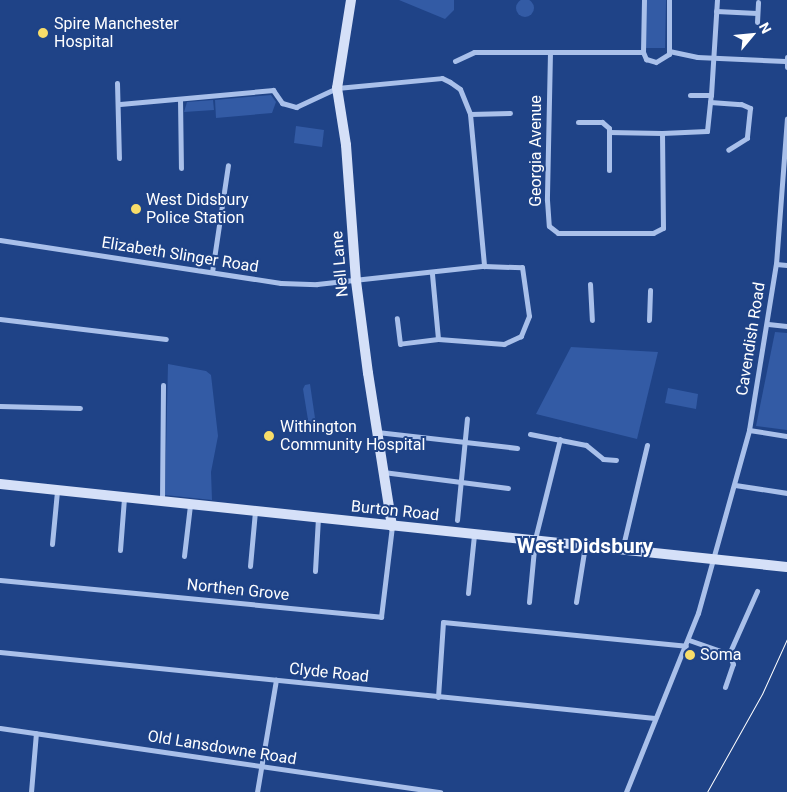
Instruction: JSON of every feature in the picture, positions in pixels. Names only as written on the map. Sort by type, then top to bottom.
[{"type":"street","name":"Nell Lane","points":[[351,0],[337,88],[346,145],[356,280],[376,432],[392,526]]},
{"type":"street","points":[[644,0],[643,52],[648,60],[656,62],[666,58],[669,51],[669,0]]},
{"type":"street","points":[[609,132],[662,133],[707,131],[717,0]]},
{"type":"street","points":[[757,22],[758,2]]},
{"type":"street","points":[[716,11],[757,12]]},
{"type":"street","points":[[669,51],[684,56],[786,59],[787,67]]},
{"type":"street","points":[[455,61],[474,52],[643,52]]},
{"type":"street","name":"Georgia Avenue","points":[[550,52],[547,200],[549,226],[558,233],[653,233],[663,228],[662,133]]},
{"type":"street","points":[[120,104],[273,90],[282,102],[296,107],[337,88],[442,78],[460,89],[470,114],[484,266]]},
{"type":"street","points":[[118,82],[120,104],[119,158]]},
{"type":"street","points":[[690,95],[711,95]]},
{"type":"street","points":[[180,99],[181,168]]},
{"type":"street","points":[[710,102],[741,104],[750,108],[747,138],[728,150]]},
{"type":"street","points":[[470,114],[510,113]]},
{"type":"street","name":"Cavendish Road","points":[[626,792],[687,643],[714,560],[735,485],[748,430],[768,324],[784,208],[787,118]]},
{"type":"street","points":[[578,122],[602,122],[609,132],[609,170]]},
{"type":"street","points":[[212,272],[228,165]]},
{"type":"street","name":"Elizabeth Slinger Road","points":[[0,240],[281,283],[317,284],[432,274],[484,266],[522,267],[529,316],[521,336],[504,344],[438,339]]},
{"type":"street","points":[[776,264],[787,265]]},
{"type":"street","points":[[397,318],[400,344],[438,339],[432,274]]},
{"type":"street","points":[[590,284],[592,320]]},
{"type":"street","points":[[649,320],[650,290]]},
{"type":"street","points":[[0,319],[166,339]]},
{"type":"street","points":[[768,324],[787,326]]},
{"type":"street","points":[[162,502],[163,385]]},
{"type":"street","points":[[0,406],[80,408]]},
{"type":"street","points":[[457,520],[463,482],[467,418]]},
{"type":"street","points":[[748,430],[787,436]]},
{"type":"street","points":[[376,432],[517,448]]},
{"type":"street","points":[[530,434],[586,445],[603,459],[616,460]]},
{"type":"street","points":[[528,602],[535,539],[560,439]]},
{"type":"street","points":[[622,551],[647,445]]},
{"type":"street","points":[[383,472],[508,488]]},
{"type":"street","name":"Burton Road","points":[[0,484],[787,567]]},
{"type":"street","points":[[735,485],[787,493]]},
{"type":"street","points":[[52,544],[57,491]]},
{"type":"street","points":[[120,550],[124,498]]},
{"type":"street","points":[[184,556],[190,505]]},
{"type":"street","points":[[250,566],[255,511]]},
{"type":"street","points":[[315,571],[318,518]]},
{"type":"street","name":"Northen Grove","points":[[0,580],[381,617],[392,526]]},
{"type":"street","points":[[468,593],[474,535]]},
{"type":"street","points":[[576,602],[585,546]]},
{"type":"street","points":[[725,687],[733,664],[729,654],[757,591]]},
{"type":"street","points":[[438,697],[443,622],[687,643],[729,654]]},
{"type":"street","name":"Clyde Road","points":[[0,652],[656,718]]},
{"type":"street","points":[[257,792],[276,680]]},
{"type":"street","name":"Old Lansdowne Road","points":[[0,728],[440,792]]},
{"type":"street","points":[[31,792],[36,733]]},
{"type":"shaded area","points":[[525,-1],[531,2],[534,8],[531,14],[525,17],[519,14],[516,8],[519,2]]},
{"type":"shaded area","points":[[399,0],[454,0],[454,10],[445,19]]},
{"type":"shaded area","points":[[646,0],[666,0],[665,48],[646,48]]},
{"type":"shaded area","points":[[271,95],[276,102],[272,113],[216,118],[215,100]]},
{"type":"shaded area","points":[[213,100],[214,110],[184,112],[187,102]]},
{"type":"shaded area","points":[[296,126],[324,130],[322,147],[294,143]]},
{"type":"shaded area","points":[[775,332],[787,333],[787,430],[756,426]]},
{"type":"shaded area","points":[[571,347],[658,352],[637,439],[536,414]]},
{"type":"shaded area","points":[[168,364],[206,371],[211,375],[218,436],[211,472],[212,500],[165,495]]},
{"type":"shaded area","points":[[310,384],[316,425],[309,426],[303,389],[305,385]]},
{"type":"shaded area","points":[[668,388],[698,394],[696,409],[665,403]]},
{"type":"tram line","points":[[707,792],[762,694],[787,639]]},
{"type":"place","name":"Spire Manchester Hospital","points":[[43,33]]},
{"type":"place","name":"West Didsbury Police Station","points":[[136,209]]},
{"type":"place","name":"Withington Community Hospital","points":[[269,436]]},
{"type":"place","name":"Soma","points":[[690,655]]},
{"type":"district","name":"West Didsbury","points":[[585,546]]}]
